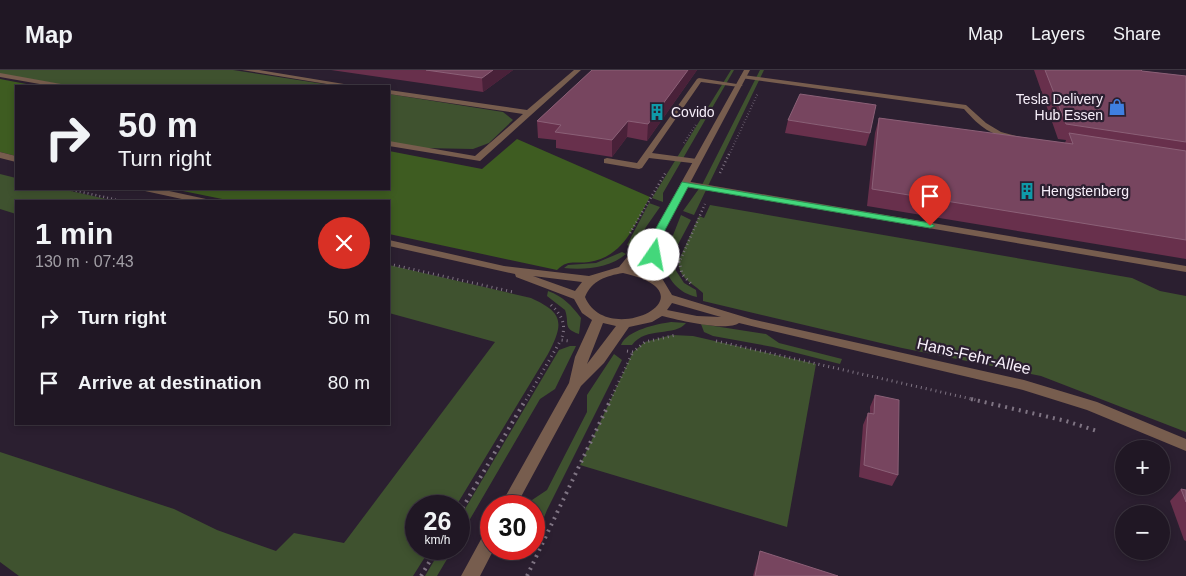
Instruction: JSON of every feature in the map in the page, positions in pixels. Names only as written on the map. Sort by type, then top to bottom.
[{"type":"street","points":[[246,70],[345,85]]},
{"type":"street","points":[[390,144],[477,159],[578,70]]},
{"type":"street","points":[[0,75],[55,85]]},
{"type":"street","points":[[648,275],[660,230],[743,77]]},
{"type":"street","points":[[607,161],[639,166],[699,80],[743,77],[966,108],[983,125],[999,134],[1023,139]]},
{"type":"street","points":[[390,92],[529,113]]},
{"type":"street","points":[[0,155],[15,159]]},
{"type":"street","points":[[646,155],[697,162]]},
{"type":"street","points":[[685,184],[1186,269]]},
{"type":"street","points":[[153,190],[198,200]]},
{"type":"street","points":[[623,270],[637,252],[660,230]]},
{"type":"street","points":[[390,243],[504,269],[590,279]]},
{"type":"street","points":[[504,269],[578,296],[587,312],[599,319],[624,324],[639,323],[661,312],[666,306],[667,298],[664,288],[648,275],[623,270],[611,271],[590,279],[581,288],[578,296]]},
{"type":"street","name":"Hans-Fehr-Allee","points":[[667,298],[702,306],[748,322],[1024,385],[1092,406],[1186,444]]},
{"type":"street","name":"Hans-Fehr-Allee","points":[[661,312],[698,320],[748,322]]},
{"type":"street","points":[[514,495],[576,383],[582,357],[599,319]]},
{"type":"street","points":[[576,383],[599,360],[624,324]]},
{"type":"street","points":[[470,576],[480,557]]},
{"type":"path","points":[[679,260],[764,80]]},
{"type":"path","points":[[72,190],[118,200]]},
{"type":"path","points":[[390,264],[517,293]]},
{"type":"path","points":[[470,495],[561,340]]},
{"type":"path","points":[[712,340],[1066,421],[1103,433]]},
{"type":"path","points":[[527,576],[633,352]]},
{"type":"path","points":[[420,576],[430,560]]},
{"type":"green space","points":[[0,70],[233,70],[330,85],[64,85],[0,74]]},
{"type":"green space","points":[[731,70],[734,70],[663,193],[663,202],[652,198]]},
{"type":"green space","points":[[760,70],[764,70],[694,215],[683,211],[703,183]]},
{"type":"green space","points":[[0,79],[32,85],[15,85],[15,156],[0,152]]},
{"type":"green space","points":[[390,94],[503,112],[513,120],[489,143],[473,149],[422,148],[390,143]]},
{"type":"green space","points":[[517,139],[650,197],[627,238],[620,246],[601,259],[589,262],[568,263],[557,270],[390,234],[390,200],[227,200],[178,190],[390,190],[390,151],[482,169]]},
{"type":"green space","points":[[0,174],[15,178],[15,190],[66,190],[111,200],[15,200],[15,214],[0,209]]},
{"type":"green space","points":[[649,203],[660,207],[632,247],[627,245]]},
{"type":"green space","points":[[710,205],[1132,278],[1160,291],[1186,296],[1186,432],[1041,376],[902,348],[703,301],[703,293],[683,276],[679,260],[699,216],[704,218]]},
{"type":"green space","points":[[681,215],[691,220],[674,252],[666,253]]},
{"type":"green space","points":[[622,252],[626,254],[620,259],[605,265],[580,269],[564,268],[568,265],[596,263]]},
{"type":"green space","points":[[664,261],[673,266],[684,283],[696,290],[697,297],[685,293],[675,285],[665,268]]},
{"type":"green space","points":[[390,265],[531,298],[550,309],[558,320],[558,327],[548,354],[463,495],[405,495],[405,560],[423,560],[413,576],[19,576],[0,562],[0,452],[174,509],[217,530],[276,551],[294,533],[344,543],[495,342],[390,313]]},
{"type":"green space","points":[[548,291],[567,302],[581,318],[579,334],[570,330],[565,310],[547,296]]},
{"type":"green space","points":[[671,322],[686,323],[675,330],[652,333],[638,339],[632,345],[621,345],[629,335],[651,326]]},
{"type":"green space","points":[[701,324],[766,334],[779,343],[842,359],[840,364],[773,347],[713,336],[704,332]]},
{"type":"green space","points":[[672,335],[693,336],[816,364],[787,527],[580,465],[633,352],[645,342]]},
{"type":"green space","points":[[576,346],[555,389],[540,399],[484,495],[480,495],[480,502],[470,519],[470,500],[559,350]]},
{"type":"green space","points":[[614,354],[622,360],[545,515],[545,495],[540,495],[547,490],[587,412],[587,395]]},
{"type":"green space","points":[[434,560],[446,560],[437,576],[425,576]]},
{"type":"building","points":[[426,70],[493,70],[482,78]]},
{"type":"building","points":[[592,70],[688,70],[648,124],[628,121],[612,140],[555,132],[561,125],[537,121]]},
{"type":"building","name":"Tesla Delivery Hub Essen","points":[[1045,70],[1141,70],[1186,76],[1186,142],[1066,124]]},
{"type":"building","points":[[800,94],[876,105],[870,133],[788,120]]},
{"type":"building","name":"Hengstenberg","points":[[879,118],[1073,144],[1069,133],[1186,151],[1186,240],[872,189]]},
{"type":"building","points":[[875,395],[899,400],[898,475],[864,465],[868,413],[874,414]]},
{"type":"building","points":[[1181,489],[1186,490],[1186,502]]},
{"type":"building","points":[[760,551],[838,576],[755,576]]},
{"type":"place","name":"Tesla Delivery Hub Essen","points":[[1117,107]]},
{"type":"place","name":"Covido","points":[[657,112]]},
{"type":"place","name":"Hengstenberg","points":[[1027,191]]},
{"type":"route","points":[[654,255],[660,230],[685,184],[930,226]]}]
